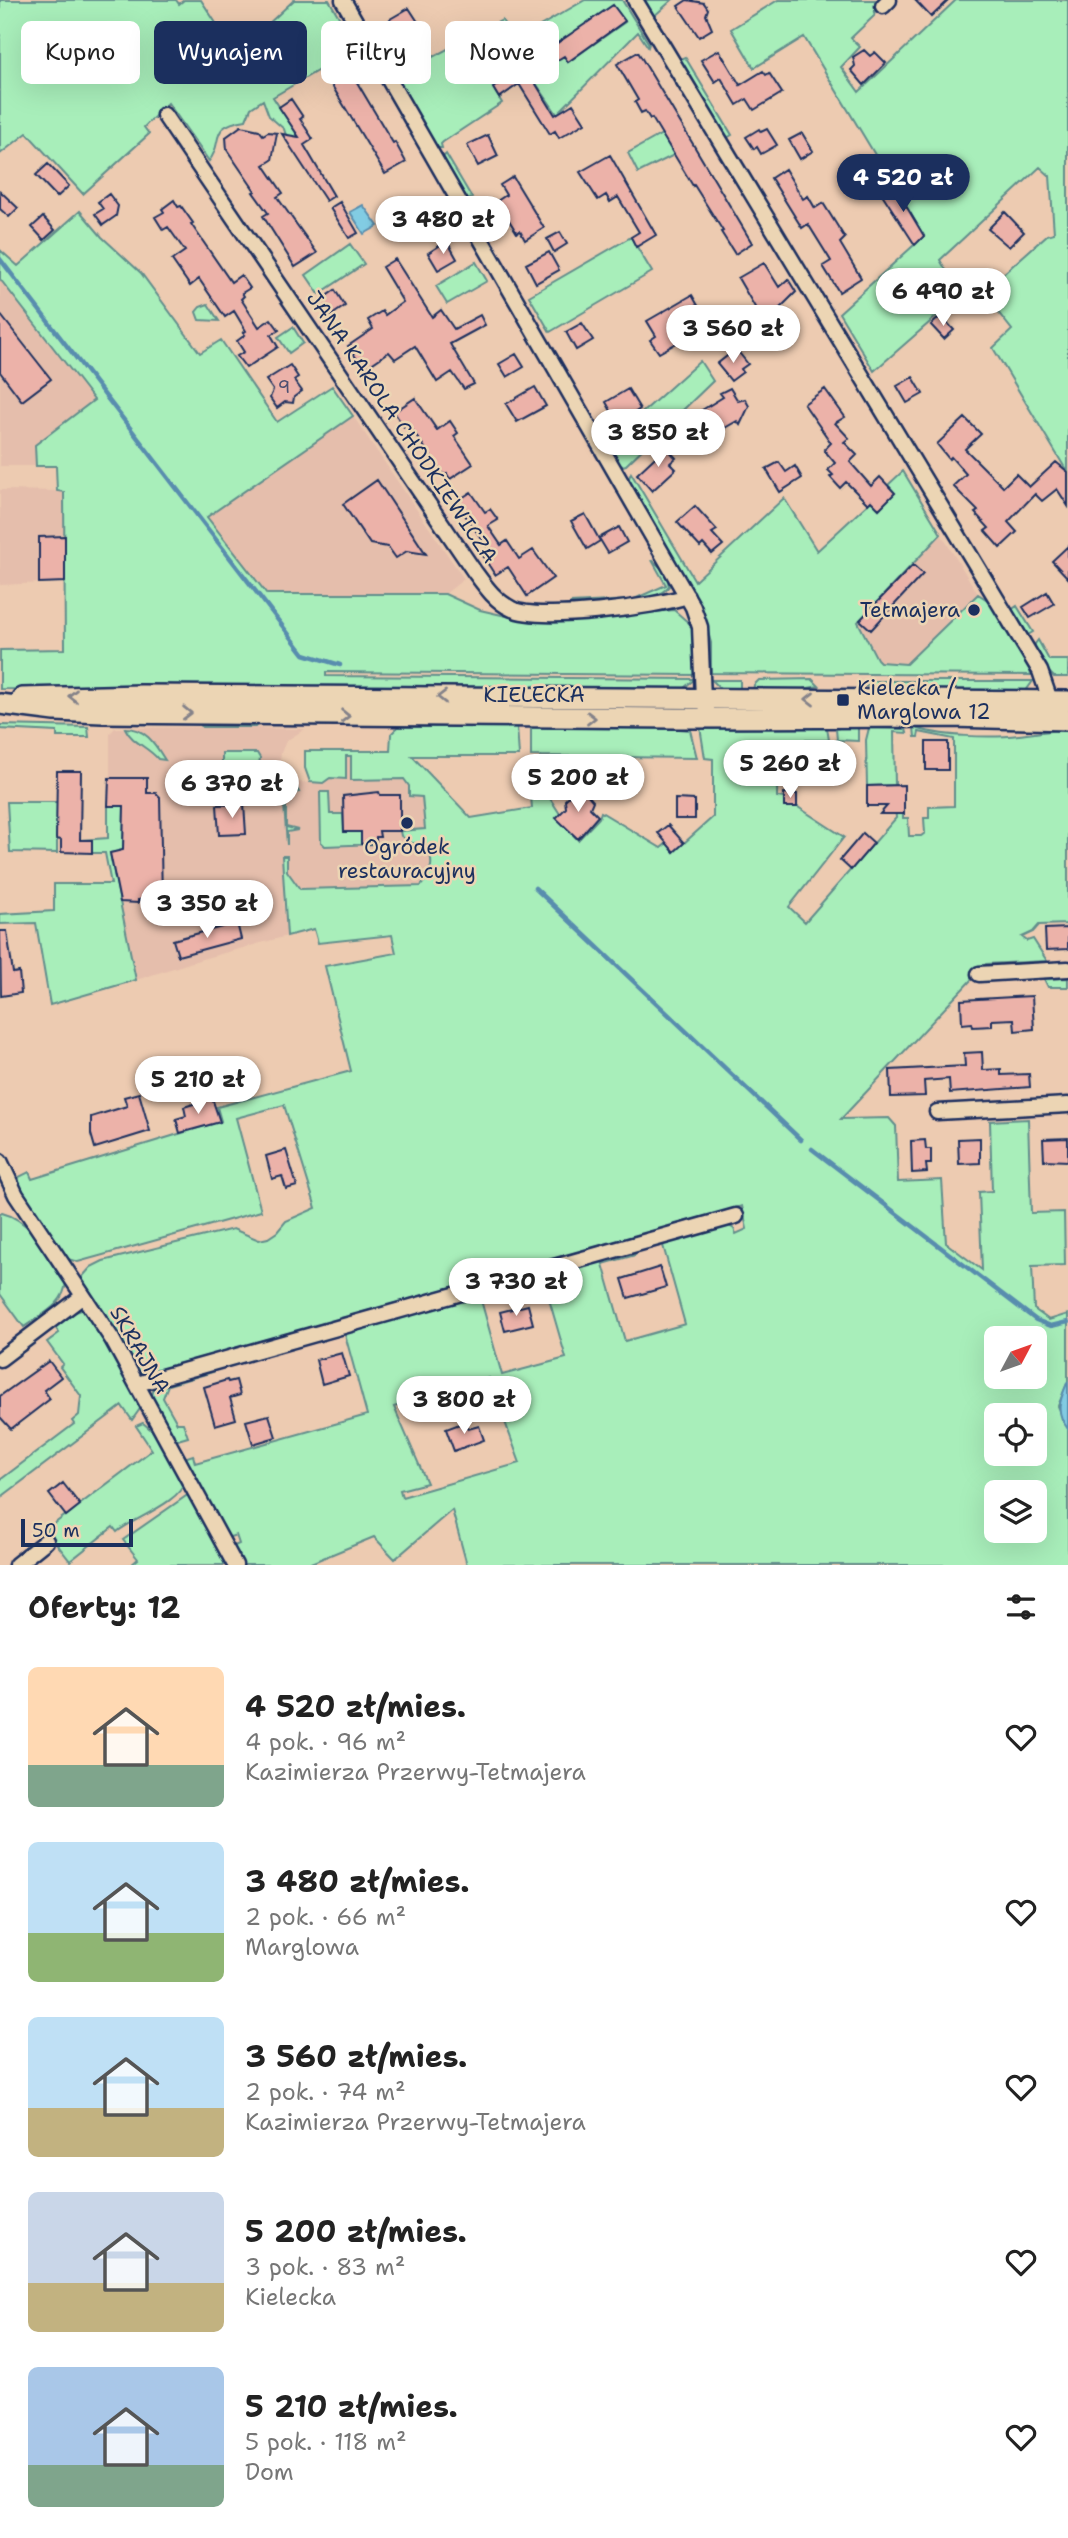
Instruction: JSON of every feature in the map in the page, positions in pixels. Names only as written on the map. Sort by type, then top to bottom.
[{"type":"main road","name":"KIELECKA","points":[[0,702],[57,696],[141,695],[1059,701]]},
{"type":"main road","name":"KIELECKA","points":[[0,702],[55,711],[102,713],[676,718],[951,717],[1065,720]]},
{"type":"street","points":[[343,0],[687,596],[700,627],[703,699],[714,718]]},
{"type":"street","points":[[635,0],[1059,701],[1065,720]]},
{"type":"street","name":"JANA KAROLA CHODKIEWICZA","points":[[164,115],[494,597],[512,610],[563,615],[664,602],[687,596]]},
{"type":"street","points":[[676,718],[690,711],[703,699]]},
{"type":"street","points":[[1032,719],[1059,701]]},
{"type":"street","points":[[979,974],[1068,970]]},
{"type":"street","points":[[937,1112],[1068,1105]]},
{"type":"street","name":"SKRAJNA","points":[[0,1161],[16,1195],[112,1339],[235,1565]]},
{"type":"street","points":[[137,1384],[736,1216]]},
{"type":"street","points":[[0,1359],[83,1296]]},
{"type":"street","points":[[16,1565],[46,1541]]},
{"type":"shaded area","points":[[0,250],[94,400],[35,445],[36,466],[0,466]]},
{"type":"shaded area","points":[[353,416],[464,579],[445,594],[267,594],[207,517]]},
{"type":"shaded area","points":[[0,490],[64,491],[65,582],[0,585]]},
{"type":"shaded area","points":[[941,534],[978,594],[906,664],[880,662],[858,622]]},
{"type":"shaded area","points":[[115,728],[305,729],[286,741],[281,753],[278,777],[282,778],[286,845],[286,793],[299,792],[294,782],[323,783],[346,756],[351,756],[352,780],[404,779],[409,786],[410,796],[435,797],[426,845],[433,868],[422,886],[300,889],[287,871],[283,900],[287,936],[136,980],[110,853],[110,733]]},
{"type":"green space","points":[[0,0],[176,0],[179,4],[184,0],[201,0],[215,21],[154,21],[154,84],[295,84],[273,97],[298,136],[288,142],[284,129],[269,116],[263,100],[251,108],[246,120],[226,126],[221,131],[209,161],[168,103],[144,127],[149,134],[83,194],[27,133],[0,154]]},
{"type":"green space","points":[[294,0],[329,0],[341,21],[321,21],[321,69],[307,77],[307,21],[271,21]]},
{"type":"green space","points":[[585,0],[622,0],[649,44],[648,47],[638,32],[557,114],[536,84],[559,84],[559,59],[564,56],[568,62],[625,22],[613,5],[559,42],[559,21],[549,21]]},
{"type":"green space","points":[[641,0],[672,0],[652,18]]},
{"type":"green space","points":[[778,0],[877,0],[874,16],[851,38],[860,47],[841,67],[859,92],[956,0],[1068,0],[1068,473],[993,348],[1012,330],[990,302],[993,283],[1047,235],[1054,233],[1050,176],[1040,167],[940,260],[961,295],[874,371],[839,313],[924,236],[804,37],[754,68],[731,29]]},
{"type":"green space","points":[[445,50],[445,84],[499,84],[493,88],[502,103],[443,142],[442,148],[434,148],[398,84],[431,84],[431,58]]},
{"type":"green space","points":[[685,57],[732,135],[725,139],[677,60]]},
{"type":"green space","points":[[662,134],[674,155],[638,173],[628,153]]},
{"type":"green space","points":[[446,154],[472,198],[465,202],[443,163],[442,158]]},
{"type":"green space","points":[[80,211],[102,237],[141,273],[200,353],[221,340],[277,422],[332,386],[353,416],[207,517],[267,594],[445,594],[480,610],[519,619],[564,621],[674,610],[690,624],[695,636],[696,675],[326,672],[326,676],[695,679],[680,691],[0,689],[0,650],[65,649],[64,492],[57,491],[56,466],[36,466],[35,445],[94,400],[0,279],[0,250],[18,266]]},
{"type":"green space","points":[[631,237],[652,272],[550,332],[529,296]]},
{"type":"green space","points":[[350,244],[364,264],[319,294],[306,275]]},
{"type":"green space","points":[[476,262],[487,281],[447,304],[436,286]]},
{"type":"green space","points":[[208,304],[219,321],[199,320],[196,312]]},
{"type":"green space","points":[[293,327],[303,343],[289,353],[278,337]]},
{"type":"green space","points":[[700,361],[713,381],[626,465],[618,467],[606,445]]},
{"type":"green space","points":[[903,471],[941,534],[858,622],[877,659],[880,662],[906,664],[978,594],[989,601],[1029,667],[1031,675],[711,673],[711,643],[701,606],[627,483],[631,473],[695,581],[784,498],[817,551],[871,501],[879,509],[895,493],[888,485]]},
{"type":"green space","points":[[652,560],[666,572],[669,586],[661,593],[638,602],[573,608],[571,603],[632,600],[666,585]]},
{"type":"green space","points":[[1017,606],[1033,632],[1026,636],[1011,610]]},
{"type":"green space","points":[[1038,640],[1049,660],[1068,660],[1068,677],[1054,677],[1050,673],[1035,648]]},
{"type":"green space","points":[[812,679],[819,686],[753,692],[754,685],[759,680]]},
{"type":"green space","points":[[712,680],[740,680],[740,691],[721,689]]},
{"type":"green space","points":[[872,681],[1033,681],[1025,692],[926,693],[865,686]]},
{"type":"green space","points":[[198,721],[258,724],[255,727],[202,727]]},
{"type":"green space","points":[[0,725],[88,727],[89,737],[57,737],[57,732],[0,729]]},
{"type":"green space","points":[[517,726],[519,756],[412,756],[471,818],[532,808],[530,784],[540,783],[560,814],[557,818],[578,840],[599,818],[601,812],[661,848],[667,843],[674,852],[713,817],[713,759],[705,758],[700,727],[827,728],[829,740],[778,740],[777,797],[784,798],[844,837],[789,907],[805,922],[896,818],[895,806],[903,810],[903,818],[908,818],[909,836],[921,836],[925,833],[924,818],[929,818],[929,807],[954,806],[954,739],[919,732],[918,737],[915,737],[914,727],[950,735],[980,736],[1068,730],[1068,924],[1039,925],[1033,932],[1022,937],[1027,941],[1033,939],[1047,961],[986,964],[841,1119],[889,1118],[896,1126],[898,1182],[942,1180],[946,1243],[982,1270],[979,1192],[992,1191],[990,1121],[1028,1119],[1031,1213],[1064,1212],[1065,1265],[1032,1266],[1034,1309],[1049,1320],[1068,1314],[1068,1381],[1058,1406],[1068,1429],[1068,1565],[467,1565],[452,1510],[395,1559],[374,1537],[306,1565],[242,1565],[232,1547],[239,1544],[236,1535],[227,1538],[184,1458],[193,1455],[195,1463],[367,1415],[344,1331],[479,1293],[502,1375],[566,1358],[542,1275],[633,1250],[635,1255],[603,1264],[625,1341],[685,1324],[662,1242],[726,1224],[734,1229],[736,1234],[747,1229],[742,1206],[143,1374],[134,1366],[83,1286],[83,1276],[91,1267],[103,1261],[233,1229],[259,1240],[268,1238],[286,1221],[316,1208],[284,1105],[236,1118],[261,1211],[78,1262],[64,1256],[19,1185],[19,1177],[29,1172],[32,1179],[221,1121],[217,1107],[351,1071],[325,966],[396,953],[392,935],[318,943],[314,929],[287,936],[282,856],[287,856],[287,871],[300,889],[421,886],[428,876],[431,856],[426,845],[412,843],[401,836],[400,831],[425,829],[422,797],[409,796],[409,786],[404,779],[351,780],[351,756],[346,756],[346,779],[330,778],[323,783],[310,782],[305,768],[305,751],[390,751],[391,734],[398,727]],"holes":[[[489,1378],[520,1463],[402,1497],[400,1490],[427,1483],[394,1407]]]},
{"type":"green space","points":[[531,726],[676,727],[690,730],[697,758],[531,756]]},
{"type":"green space","points":[[125,728],[144,734],[165,760],[158,759]]},
{"type":"green space","points":[[858,728],[858,741],[837,740],[836,729]]},
{"type":"green space","points":[[869,728],[906,729],[907,733],[894,732],[895,785],[867,786],[866,740]]},
{"type":"green space","points":[[222,753],[257,753],[260,758],[257,783],[253,789],[246,789],[246,794],[217,795],[218,774],[222,773]]},
{"type":"green space","points":[[282,778],[294,782],[299,792],[286,793],[286,827],[298,830],[287,832],[287,845]]},
{"type":"green space","points":[[320,792],[329,792],[330,814],[343,814],[344,831],[361,832],[361,843],[376,844],[325,846],[321,842]]},
{"type":"green space","points":[[7,802],[57,802],[57,853],[10,852]]},
{"type":"green space","points":[[108,806],[124,806],[123,850],[110,853],[136,980],[50,1005],[36,923],[0,924],[0,914],[54,911],[54,884],[111,884],[105,853],[92,853],[92,840],[80,840],[108,838]]},
{"type":"green space","points":[[1068,978],[1068,987],[1048,987],[1044,979]]},
{"type":"green space","points":[[2,1213],[23,1223],[32,1231],[66,1281],[65,1289],[57,1303],[24,1327],[0,1294]]},
{"type":"green space","points":[[85,1309],[142,1406],[132,1420],[122,1406],[0,1498],[0,1480],[74,1424],[72,1421],[79,1415],[81,1396],[60,1367],[63,1364],[47,1342],[59,1333],[55,1327],[75,1312]]},
{"type":"green space","points":[[211,1369],[213,1372],[168,1385],[163,1398],[177,1423],[183,1423],[188,1437],[174,1441],[151,1399],[154,1388]]},
{"type":"green space","points":[[143,1423],[155,1433],[184,1482],[181,1489],[166,1503],[117,1532],[113,1527],[70,1561],[46,1530],[152,1450],[136,1426]]},
{"type":"green space","points":[[189,1494],[227,1565],[131,1565],[138,1559],[123,1540]]},
{"type":"water","points":[[363,205],[378,226],[364,234],[350,212]]},
{"type":"water","points":[[1068,1381],[1068,1429],[1060,1411]]},
{"type":"building","points":[[687,0],[704,3],[708,9],[706,15],[712,29],[699,37],[678,6]]},
{"type":"building","points":[[915,0],[949,0],[931,17]]},
{"type":"building","points":[[613,5],[625,21],[568,62],[564,56],[559,59],[559,42]]},
{"type":"building","points":[[409,8],[417,21],[391,21],[390,19]]},
{"type":"building","points":[[719,50],[740,85],[763,71],[766,75],[769,73],[782,93],[754,110],[747,99],[737,105],[721,78],[715,82],[701,60]]},
{"type":"building","points":[[864,50],[870,56],[875,52],[886,63],[864,85],[851,70],[855,66],[853,57]]},
{"type":"building","points":[[638,52],[752,243],[735,254],[652,118],[650,119],[645,111],[641,113],[635,102],[638,100],[617,64]]},
{"type":"building","points":[[331,84],[358,84],[393,143],[395,142],[406,162],[385,174]]},
{"type":"building","points":[[499,84],[519,84],[499,98],[493,88]]},
{"type":"building","points":[[519,84],[536,84],[555,115],[573,104],[585,123],[559,138],[555,131],[550,134]]},
{"type":"building","points":[[291,99],[313,139],[304,145],[334,196],[326,201],[282,134],[299,137],[279,107]]},
{"type":"building","points":[[241,126],[259,130],[263,135],[268,132],[277,133],[272,160],[264,165],[283,193],[277,197],[317,253],[295,267],[263,216],[268,213],[227,150],[226,137]]},
{"type":"building","points":[[759,129],[761,132],[767,129],[777,145],[761,154],[746,137]]},
{"type":"building","points":[[802,133],[813,151],[800,159],[789,140]]},
{"type":"building","points":[[488,135],[498,156],[478,166],[467,145]]},
{"type":"building","points":[[610,155],[656,235],[636,247],[631,237],[639,232],[618,197],[610,202],[606,195],[598,200],[580,172]]},
{"type":"building","points":[[48,164],[69,186],[57,197],[36,175]]},
{"type":"building","points":[[785,169],[803,199],[808,196],[815,208],[823,203],[845,238],[840,243],[861,278],[839,292],[823,266],[831,261],[808,224],[802,228],[771,178]]},
{"type":"building","points":[[513,177],[544,228],[525,240],[520,231],[517,233],[497,201],[506,195],[500,185]]},
{"type":"building","points":[[893,184],[924,236],[915,245],[882,194]]},
{"type":"building","points":[[0,191],[18,208],[9,217],[0,209]]},
{"type":"building","points":[[109,194],[118,206],[116,216],[103,225],[95,214],[103,209],[98,202]]},
{"type":"building","points":[[174,200],[193,223],[191,224],[231,282],[241,275],[250,288],[242,293],[244,296],[241,299],[259,327],[271,319],[279,330],[271,335],[278,347],[246,368],[237,356],[244,352],[237,341],[246,331],[234,311],[225,317],[199,279],[190,286],[172,260],[185,251],[168,227],[163,230],[155,217],[164,212],[162,209]]},
{"type":"building","points":[[340,202],[358,233],[349,238],[330,208]]},
{"type":"building","points":[[427,202],[437,219],[418,231],[408,214]]},
{"type":"building","points":[[1005,212],[1024,232],[1009,247],[988,229]]},
{"type":"building","points":[[43,217],[55,230],[44,240],[32,227]]},
{"type":"building","points":[[560,232],[567,244],[554,252],[547,239]]},
{"type":"building","points":[[447,241],[457,259],[438,270],[428,253]]},
{"type":"building","points":[[549,252],[559,270],[536,283],[526,264]]},
{"type":"building","points":[[395,259],[432,317],[441,310],[454,329],[480,315],[485,325],[450,344],[474,384],[464,389],[452,372],[437,382],[415,346],[395,359],[389,352],[364,369],[348,346],[373,329],[368,320],[382,311],[385,315],[403,302],[382,267]]},
{"type":"building","points":[[764,263],[779,287],[788,279],[796,292],[766,322],[771,327],[747,349],[735,337],[747,326],[743,322],[756,309],[738,278]]},
{"type":"building","points":[[335,290],[345,306],[329,317],[318,302]]},
{"type":"building","points":[[692,295],[705,318],[678,334],[682,340],[659,353],[650,340],[656,336],[647,321]]},
{"type":"building","points":[[0,314],[51,379],[22,401],[0,372]]},
{"type":"building","points":[[941,316],[954,330],[944,339],[931,325]]},
{"type":"building","points":[[582,323],[593,340],[576,350],[566,332]]},
{"type":"building","points":[[736,349],[748,364],[741,369],[743,372],[731,381],[717,364]]},
{"type":"building","points":[[516,354],[524,367],[507,377],[499,364]]},
{"type":"building","points":[[290,365],[298,377],[294,380],[302,391],[294,397],[293,403],[285,402],[277,408],[270,398],[273,390],[266,380]]},
{"type":"building","points":[[913,377],[923,394],[907,403],[897,386]]},
{"type":"building","points":[[535,387],[546,406],[517,422],[506,404]]},
{"type":"building","points":[[730,388],[738,401],[745,399],[749,406],[740,425],[737,421],[716,433],[702,410],[723,397],[720,393]]},
{"type":"building","points":[[628,389],[640,409],[628,417],[627,414],[616,420],[606,402]]},
{"type":"building","points":[[825,389],[845,417],[835,423],[849,438],[844,442],[857,455],[850,462],[871,486],[880,477],[895,493],[879,509],[871,501],[868,504],[846,482],[840,488],[830,477],[833,475],[828,470],[835,463],[824,450],[831,443],[804,404]]},
{"type":"building","points":[[415,398],[437,430],[450,421],[458,433],[454,436],[473,464],[450,479],[447,474],[444,475],[408,424],[404,427],[394,412]]},
{"type":"building","points":[[965,418],[981,434],[965,449],[1003,487],[1016,474],[1029,487],[1056,462],[1068,472],[1068,506],[1057,489],[1042,501],[1035,494],[1008,522],[1017,532],[1000,548],[985,531],[989,528],[975,513],[978,511],[953,486],[966,474],[937,444]]},
{"type":"building","points":[[666,447],[676,458],[670,463],[676,469],[652,491],[637,474]]},
{"type":"building","points":[[779,462],[786,472],[795,466],[802,478],[780,492],[766,469]]},
{"type":"building","points":[[377,480],[426,554],[407,551],[396,558],[388,547],[370,544],[343,504]]},
{"type":"building","points":[[471,492],[485,512],[490,509],[498,520],[488,526],[501,545],[507,541],[519,559],[533,550],[553,578],[527,596],[508,567],[495,575],[483,556],[490,551],[456,502]]},
{"type":"building","points":[[695,506],[717,530],[712,533],[723,545],[712,554],[703,544],[700,547],[677,522]]},
{"type":"building","points":[[585,514],[600,541],[587,549],[571,521]]},
{"type":"building","points":[[619,527],[627,542],[608,553],[599,538]]},
{"type":"building","points":[[65,536],[65,582],[39,583],[39,537]]},
{"type":"building","points":[[1068,546],[1068,578],[1052,561]]},
{"type":"building","points":[[913,565],[923,574],[871,630],[860,620]]},
{"type":"building","points":[[1047,592],[1054,604],[1030,618],[1023,607]]},
{"type":"building","points":[[780,741],[807,741],[807,759],[780,760]]},
{"type":"building","points":[[926,742],[948,742],[948,770],[926,770]]},
{"type":"building","points":[[203,764],[218,764],[219,798],[204,799],[198,792],[197,773]]},
{"type":"building","points":[[57,771],[81,771],[80,840],[92,840],[92,853],[61,852],[61,840],[56,839]]},
{"type":"building","points":[[109,778],[147,778],[147,793],[156,793],[160,797],[162,899],[138,900],[138,903],[120,902],[110,853],[123,850],[124,806],[108,806]]},
{"type":"building","points":[[904,785],[904,814],[880,814],[887,806],[867,806],[867,786]]},
{"type":"building","points":[[379,792],[380,795],[400,795],[400,831],[379,831],[380,837],[376,837],[376,843],[361,844],[361,832],[344,832],[343,796]]},
{"type":"building","points":[[784,793],[797,794],[797,807],[784,807]]},
{"type":"building","points":[[571,794],[587,794],[593,801],[590,808],[598,816],[578,839],[556,818],[566,808],[565,800]]},
{"type":"building","points":[[675,799],[695,800],[695,819],[675,819]]},
{"type":"building","points":[[244,804],[246,834],[219,835],[217,805]]},
{"type":"building","points":[[668,825],[684,843],[674,852],[658,833]]},
{"type":"building","points":[[863,833],[874,843],[851,870],[840,860]]},
{"type":"building","points":[[237,923],[241,939],[178,956],[173,940]]},
{"type":"building","points":[[1068,928],[1068,949],[1046,950],[1045,929]]},
{"type":"building","points":[[0,931],[7,931],[13,973],[19,972],[21,993],[1,996]]},
{"type":"building","points":[[1032,996],[1034,1029],[1015,1031],[1014,1019],[992,1020],[992,1026],[973,1027],[972,1023],[962,1024],[961,1000]]},
{"type":"building","points":[[982,1052],[983,1070],[1001,1069],[1001,1075],[1029,1074],[1030,1087],[950,1093],[949,1079],[924,1081],[925,1096],[891,1097],[890,1070],[965,1066],[964,1053]]},
{"type":"building","points":[[171,1056],[175,1069],[159,1073],[155,1060]]},
{"type":"building","points":[[139,1093],[150,1131],[95,1148],[91,1134],[91,1117],[127,1106],[124,1097]]},
{"type":"building","points":[[212,1098],[220,1122],[180,1133],[176,1119],[186,1116],[184,1107]]},
{"type":"building","points":[[980,1138],[980,1163],[959,1164],[958,1139]]},
{"type":"building","points":[[1068,1138],[1068,1161],[1044,1160],[1043,1139]]},
{"type":"building","points":[[925,1140],[926,1149],[931,1149],[931,1164],[926,1164],[927,1172],[912,1173],[911,1141]]},
{"type":"building","points":[[286,1150],[297,1186],[286,1189],[282,1176],[272,1179],[266,1156]]},
{"type":"building","points":[[660,1267],[666,1287],[628,1298],[622,1279]]},
{"type":"building","points":[[528,1305],[533,1324],[505,1331],[500,1312]]},
{"type":"building","points":[[342,1353],[349,1376],[322,1384],[316,1360]]},
{"type":"building","points":[[49,1361],[61,1377],[44,1390],[50,1399],[11,1429],[0,1417],[0,1396]]},
{"type":"building","points":[[236,1380],[240,1395],[230,1398],[236,1419],[215,1425],[204,1387]]},
{"type":"building","points":[[269,1415],[276,1437],[253,1444],[246,1421]]},
{"type":"building","points":[[465,1422],[468,1429],[479,1426],[484,1440],[454,1451],[446,1429]]},
{"type":"building","points":[[63,1483],[80,1505],[66,1516],[49,1494]]},
{"type":"waterway","points":[[0,259],[304,654],[340,665]]},
{"type":"waterway","points":[[535,888],[801,1140]]},
{"type":"waterway","points":[[812,1149],[1036,1320],[1051,1326],[1068,1322]]},
{"type":"place","name":"Tetmajera","points":[[974,610]]},
{"type":"place","name":"Kielecka / Marglowa 12","points":[[843,700]]},
{"type":"place","name":"Ogródek restauracyjny","points":[[407,823]]}]
